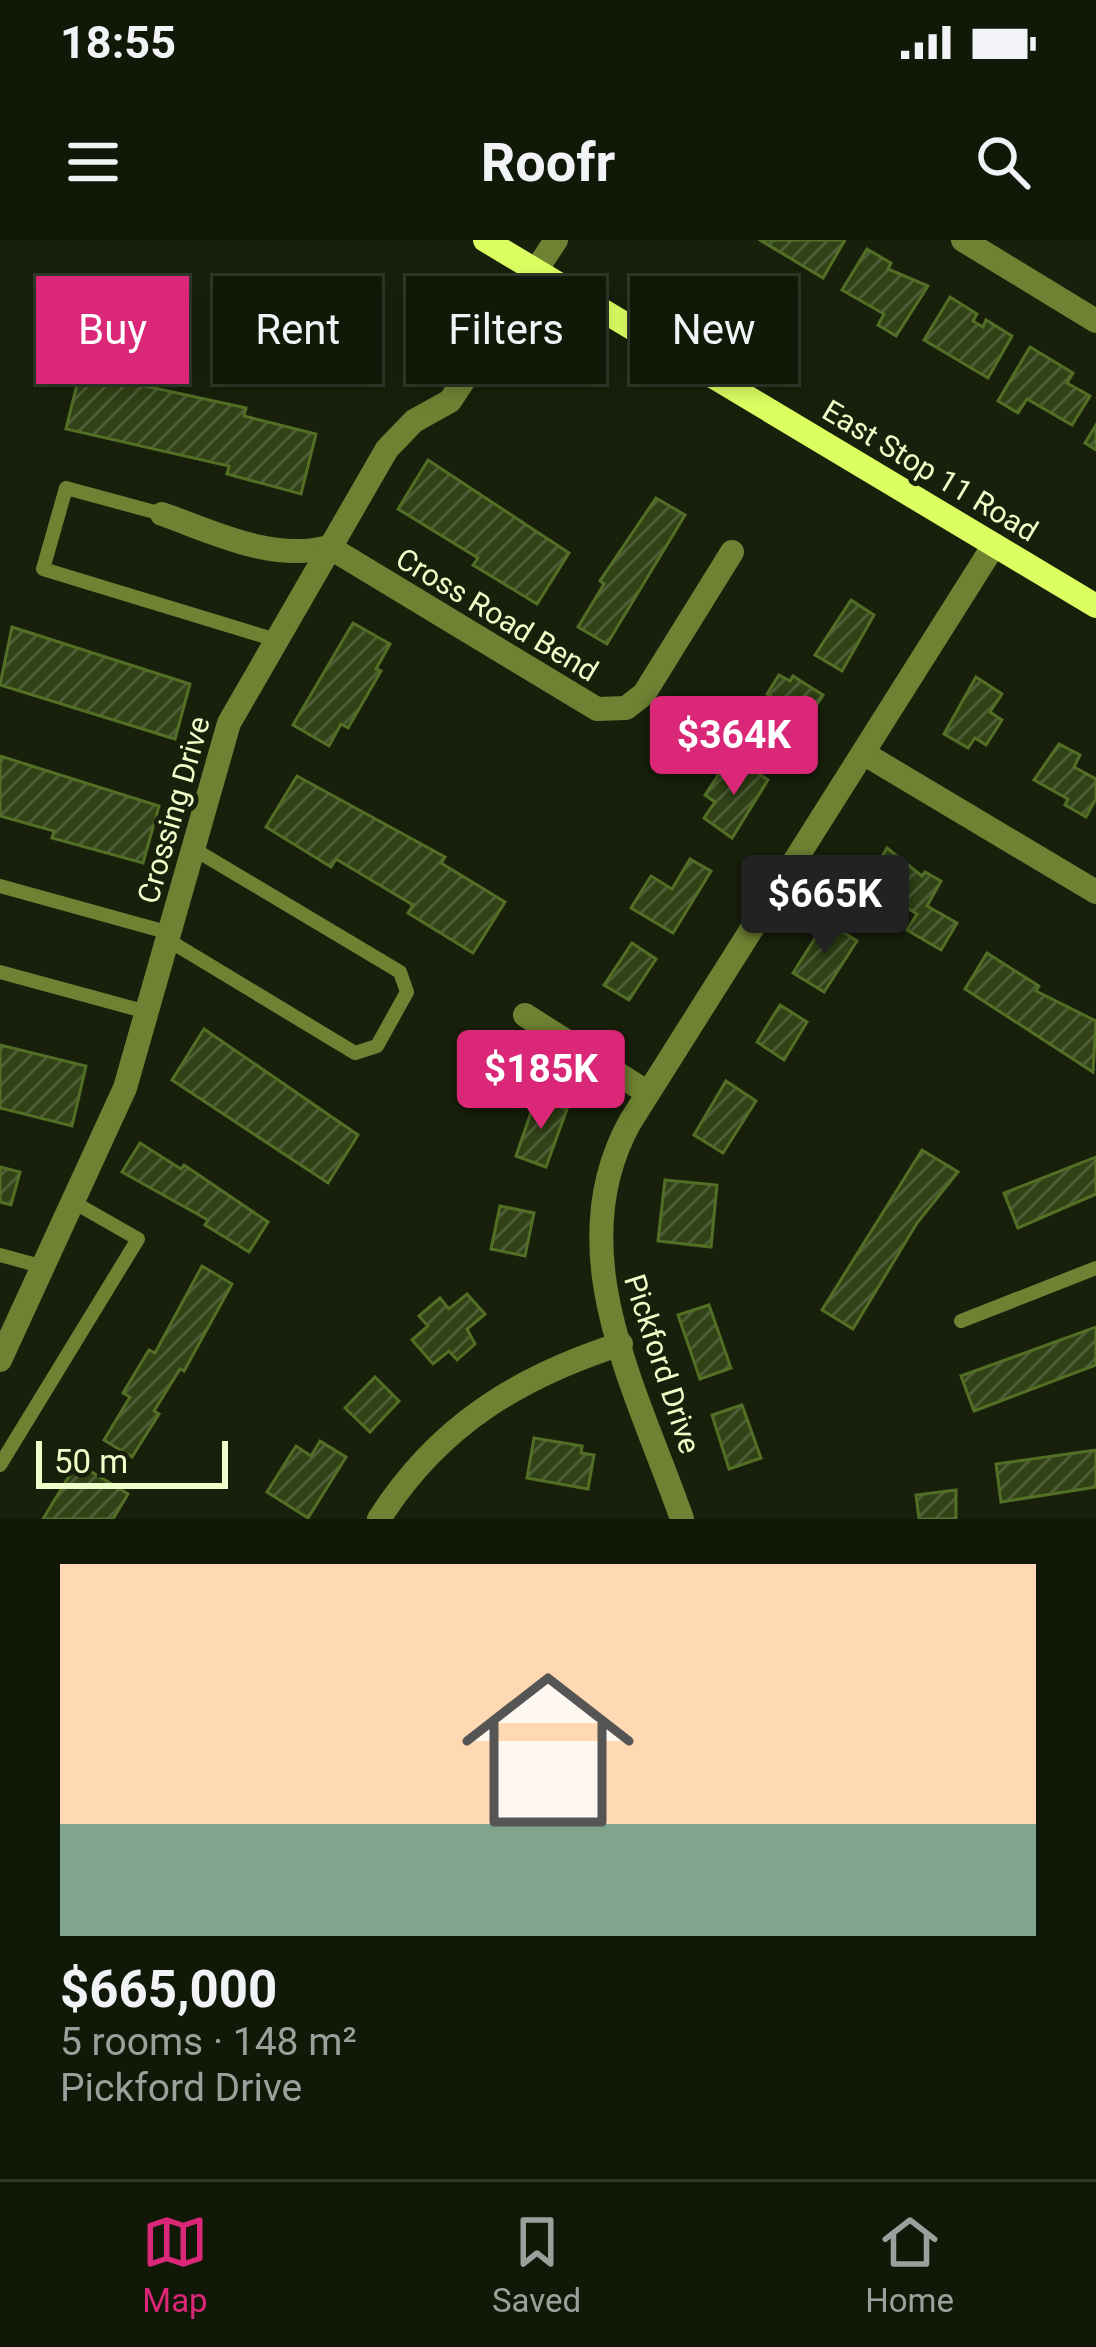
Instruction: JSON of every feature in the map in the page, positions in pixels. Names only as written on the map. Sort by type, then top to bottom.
[{"type":"main road","name":"East Stop 11 Road","points":[[485,240],[1096,606]]},
{"type":"street","name":"Crossing Drive","points":[[0,1360],[117,1110],[229,723],[394,439],[450,401],[556,240]]},
{"type":"street","points":[[963,240],[1096,321]]},
{"type":"street","points":[[162,514],[267,550],[297,555],[329,547]]},
{"type":"street","name":"Pickford Drive","points":[[682,1519],[600,1275],[599,1213],[614,1154],[994,545]]},
{"type":"street","name":"Cross Road Bend","points":[[329,547],[590,707],[612,710],[644,694],[732,552]]},
{"type":"street","points":[[863,753],[1095,889]]},
{"type":"street","points":[[525,1016],[648,1093]]},
{"type":"street","points":[[379,1519],[420,1462],[482,1407],[533,1376],[621,1344]]},
{"type":"lane","points":[[162,514],[66,488],[43,568],[276,640]]},
{"type":"lane","points":[[0,886],[169,936],[355,1052],[377,1046],[407,992],[400,972],[192,848]]},
{"type":"lane","points":[[0,971],[147,1012]]},
{"type":"lane","points":[[0,1465],[138,1239],[75,1203]]},
{"type":"lane","points":[[0,1255],[44,1267]]},
{"type":"lane","points":[[961,1321],[1096,1268]]},
{"type":"building","points":[[760,240],[845,240],[823,278]]},
{"type":"building","points":[[867,249],[891,263],[888,269],[928,286],[896,336],[878,325],[884,314],[842,290]]},
{"type":"building","points":[[950,297],[977,314],[973,321],[983,327],[986,320],[1012,336],[988,378],[924,340]]},
{"type":"building","points":[[1030,347],[1073,373],[1067,383],[1090,396],[1072,425],[1027,399],[1018,413],[998,401]]},
{"type":"building","points":[[77,384],[135,384],[246,408],[244,416],[316,434],[301,494],[227,474],[229,466],[66,429]]},
{"type":"building","points":[[1096,425],[1096,450],[1085,443]]},
{"type":"building","points":[[428,460],[569,553],[537,604],[473,565],[478,558],[398,509]]},
{"type":"building","points":[[656,498],[685,515],[607,644],[578,627],[604,584],[600,581]]},
{"type":"building","points":[[851,600],[874,615],[842,671],[815,655]]},
{"type":"building","points":[[353,623],[390,644],[376,669],[381,671],[348,728],[341,724],[329,746],[293,725]]},
{"type":"building","points":[[12,627],[190,684],[175,739],[0,685]]},
{"type":"building","points":[[779,675],[790,681],[793,676],[823,695],[788,751],[758,732],[777,700],[767,694]]},
{"type":"building","points":[[976,677],[1002,694],[990,712],[1002,720],[986,745],[975,738],[968,748],[944,734]]},
{"type":"building","points":[[1059,744],[1080,755],[1074,767],[1096,779],[1096,799],[1086,817],[1065,805],[1068,799],[1034,780]]},
{"type":"building","points":[[0,756],[159,806],[143,863],[52,838],[54,831],[0,816]]},
{"type":"building","points":[[740,761],[768,780],[732,838],[704,818],[715,802],[705,795],[719,774],[727,780]]},
{"type":"building","points":[[297,776],[445,857],[441,863],[505,902],[473,953],[408,913],[413,905],[336,859],[331,867],[266,827]]},
{"type":"building","points":[[887,848],[922,876],[925,872],[941,881],[927,906],[957,923],[941,950],[907,930],[917,914],[866,883]]},
{"type":"building","points":[[690,859],[711,871],[673,933],[631,908],[651,876],[672,889]]},
{"type":"building","points":[[826,921],[857,941],[824,992],[793,973]]},
{"type":"building","points":[[632,943],[656,959],[629,1000],[604,985]]},
{"type":"building","points":[[987,953],[1039,986],[1036,991],[1096,1021],[1093,1072],[965,989]]},
{"type":"building","points":[[780,1005],[807,1022],[784,1060],[757,1042]]},
{"type":"building","points":[[204,1029],[358,1135],[328,1183],[172,1080]]},
{"type":"building","points":[[0,1045],[86,1066],[72,1126],[0,1108]]},
{"type":"building","points":[[726,1081],[756,1101],[723,1153],[694,1135]]},
{"type":"building","points":[[536,1098],[567,1109],[546,1167],[516,1156]]},
{"type":"building","points":[[140,1143],[181,1169],[184,1165],[268,1222],[249,1252],[205,1225],[208,1220],[122,1172]]},
{"type":"building","points":[[922,1150],[958,1172],[917,1223],[853,1329],[822,1310]]},
{"type":"building","points":[[1096,1157],[1096,1194],[1018,1228],[1004,1193]]},
{"type":"building","points":[[0,1167],[20,1172],[11,1205],[0,1202]]},
{"type":"building","points":[[665,1180],[717,1185],[711,1247],[658,1241]]},
{"type":"building","points":[[500,1206],[534,1213],[525,1256],[491,1249]]},
{"type":"building","points":[[202,1266],[232,1284],[184,1371],[180,1369],[154,1411],[159,1414],[132,1457],[104,1440],[130,1397],[123,1393],[149,1350],[155,1353]]},
{"type":"building","points":[[467,1294],[485,1314],[467,1329],[475,1344],[457,1360],[449,1351],[433,1364],[412,1340],[428,1326],[419,1316],[440,1298],[449,1309]]},
{"type":"building","points":[[709,1305],[731,1368],[700,1379],[678,1315]]},
{"type":"building","points":[[1096,1327],[1096,1365],[974,1411],[961,1376]]},
{"type":"building","points":[[375,1377],[399,1401],[370,1432],[345,1408]]},
{"type":"building","points":[[742,1405],[761,1458],[729,1469],[712,1415]]},
{"type":"building","points":[[534,1438],[582,1446],[581,1453],[594,1455],[588,1489],[527,1478]]},
{"type":"building","points":[[320,1441],[346,1457],[308,1518],[267,1492],[296,1446],[311,1456]]},
{"type":"building","points":[[1096,1450],[1096,1487],[1001,1502],[996,1464]]},
{"type":"building","points":[[77,1463],[128,1494],[113,1519],[43,1519]]},
{"type":"building","points":[[956,1490],[956,1519],[919,1519],[916,1495]]}]
